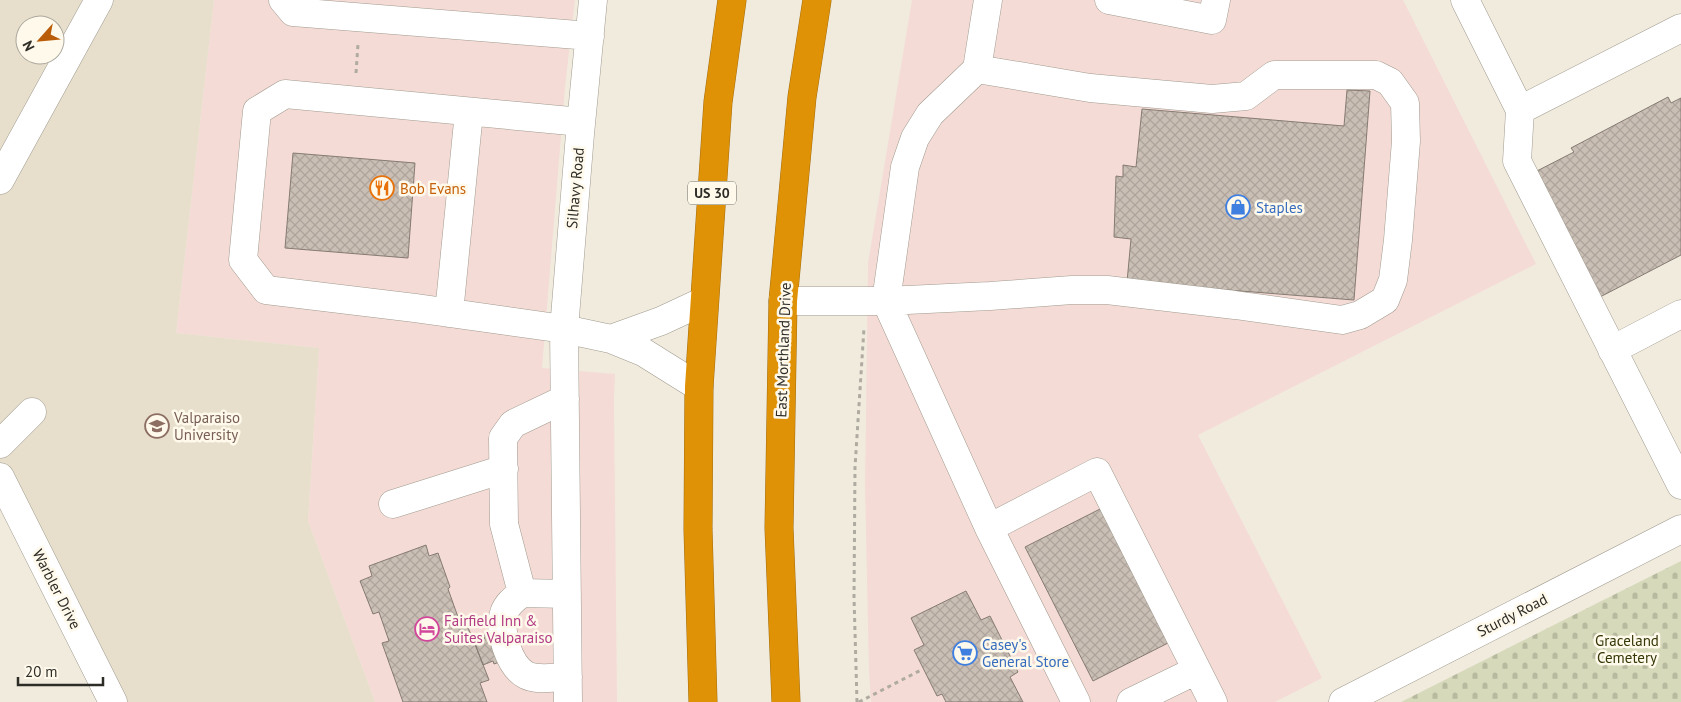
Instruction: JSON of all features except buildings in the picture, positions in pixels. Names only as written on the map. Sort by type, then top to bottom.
[{"type":"highway","name":"US 30","points":[[703,702],[698,529],[699,387],[718,102],[732,0]]},
{"type":"highway","name":"East Morthland Drive","points":[[786,702],[779,528],[783,301],[802,96],[817,0]]},
{"type":"street","points":[[0,180],[99,0]]},
{"type":"street","points":[[283,0],[293,12],[590,36]]},
{"type":"street","points":[[316,0],[434,12],[457,25]]},
{"type":"street","name":"Silhavy Road","points":[[568,689],[564,329],[581,122],[594,0]]},
{"type":"street","points":[[988,0],[977,69],[930,114],[915,138],[905,167],[877,301],[1076,702]]},
{"type":"street","points":[[1109,0],[1212,20],[1216,0]]},
{"type":"street","points":[[1465,0],[1520,110],[1517,161],[1681,485]]},
{"type":"street","points":[[1520,110],[1681,28]]},
{"type":"street","points":[[783,301],[877,301],[1072,290],[1107,290],[1342,320],[1360,315],[1385,300],[1393,280],[1406,141],[1405,103],[1390,82],[1376,75],[1274,75],[1246,96],[1212,99],[1090,88],[977,69]]},
{"type":"street","points":[[581,122],[285,94],[257,111],[243,260],[266,290],[564,329],[611,339],[643,352],[699,387]]},
{"type":"street","points":[[449,313],[469,112]]},
{"type":"street","points":[[611,339],[661,321],[704,301]]},
{"type":"street","points":[[1612,350],[1681,314]]},
{"type":"street","points":[[522,594],[504,524],[503,438],[513,424],[565,399]]},
{"type":"street","points":[[0,444],[32,412]]},
{"type":"street","points":[[393,504],[504,469]]},
{"type":"street","points":[[989,528],[1097,472],[1213,702]]},
{"type":"street","name":"Warbler Drive","points":[[0,477],[7,507],[113,702]]},
{"type":"street","name":"Sturdy Road","points":[[1344,702],[1681,529]]},
{"type":"street","points":[[567,594],[522,594],[511,601],[504,611],[501,621],[508,652],[515,665],[524,674],[568,689]]},
{"type":"street","points":[[1131,702],[1197,670]]},
{"type":"path","points":[[354,101],[360,18]]},
{"type":"path","points":[[877,301],[862,339],[855,467],[854,597],[858,702],[924,669]]},
{"type":"shaded area","name":"Valparaiso University","points":[[0,0],[214,0],[176,333],[319,348],[308,521],[375,702],[114,702],[13,504],[0,511]]},
{"type":"shaded area","points":[[214,0],[575,0],[565,87],[542,368],[615,374],[617,702],[375,702],[308,521],[319,348],[176,333]]},
{"type":"shaded area","points":[[912,0],[1403,0],[1536,264],[1198,435],[1322,678],[1275,702],[871,702],[865,486],[868,263]]},
{"type":"green space","name":"Graceland Cemetery","points":[[1681,561],[1681,702],[1401,702]]},
{"type":"place","name":"Bob Evans","points":[[382,188]]},
{"type":"place","name":"Staples","points":[[1238,207]]},
{"type":"place","name":"Valparaiso University","points":[[157,426]]},
{"type":"place","name":"Fairfield Inn & Suites Valparaiso","points":[[427,629]]},
{"type":"place","name":"Casey's General Store","points":[[965,653]]}]
